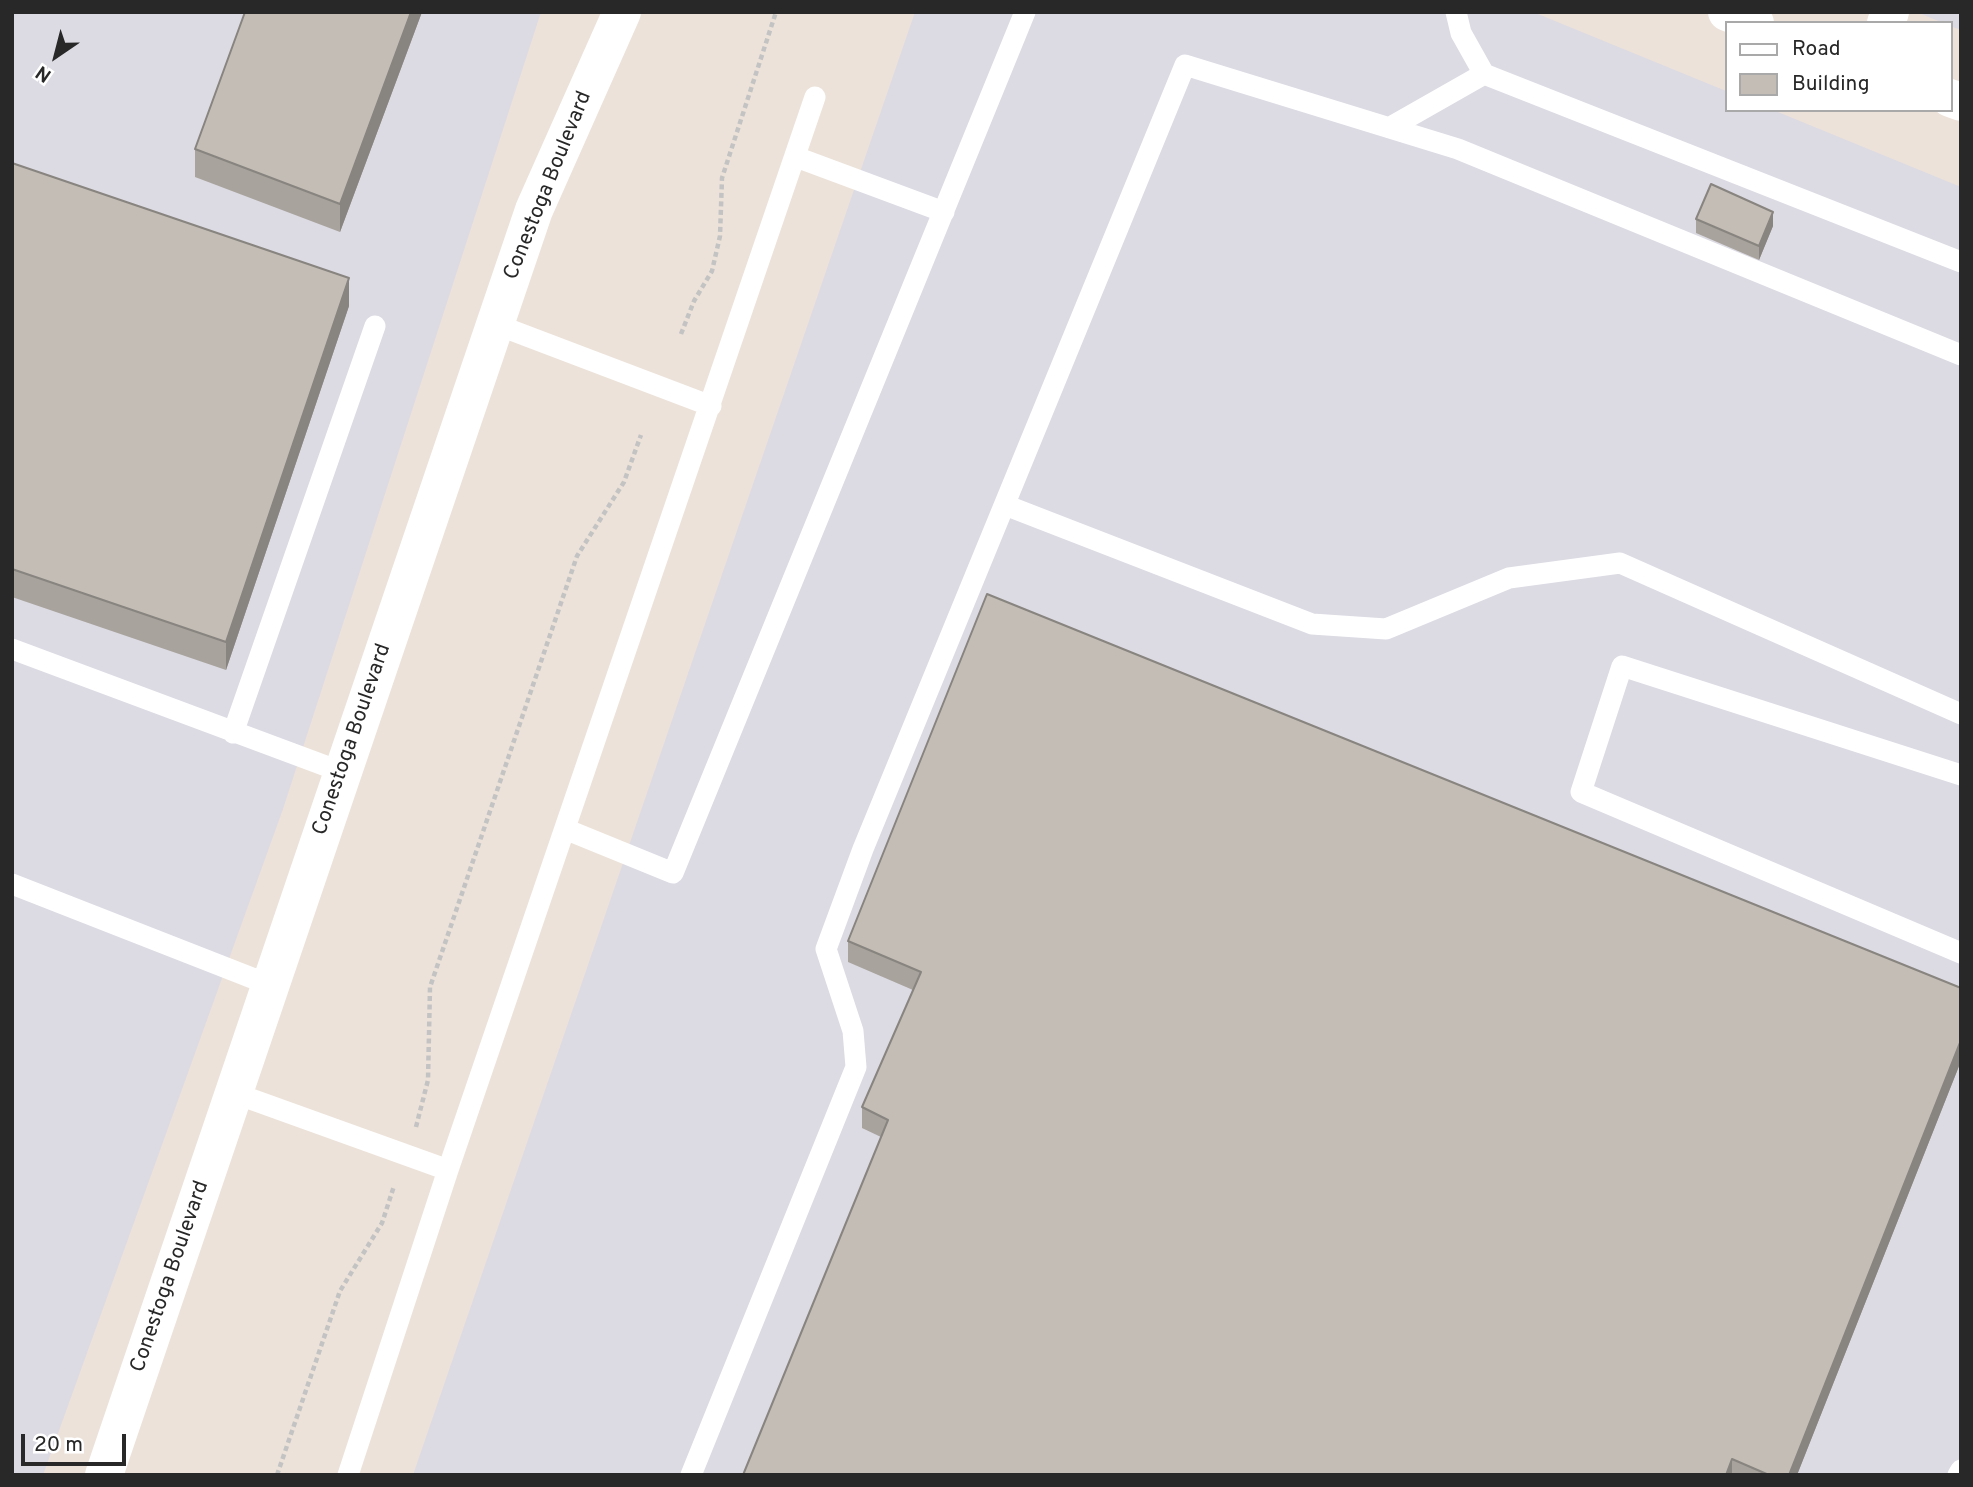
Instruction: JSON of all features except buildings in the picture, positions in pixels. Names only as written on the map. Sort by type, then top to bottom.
[{"type":"street","name":"Conestoga Boulevard","points":[[104,1475],[534,210],[622,12]]},
{"type":"street","points":[[1727,12],[1750,21]]},
{"type":"lane","points":[[565,829],[673,873],[1025,12]]},
{"type":"lane","points":[[1456,12],[1461,33],[1484,74],[1961,261]]},
{"type":"lane","points":[[691,1475],[856,1067],[853,1031],[826,949],[869,837],[1185,65],[1458,149],[1961,355]]},
{"type":"lane","points":[[1389,128],[1484,74]]},
{"type":"lane","points":[[348,1475],[448,1170],[815,97]]},
{"type":"lane","points":[[796,157],[944,212]]},
{"type":"lane","points":[[495,324],[711,406]]},
{"type":"lane","points":[[233,733],[375,326]]},
{"type":"lane","points":[[1005,505],[1312,624],[1386,629],[1509,578],[1620,563],[1961,713]]},
{"type":"lane","points":[[12,649],[342,772]]},
{"type":"lane","points":[[1961,775],[1622,666],[1581,792],[1961,953]]},
{"type":"lane","points":[[12,884],[270,985]]},
{"type":"lane","points":[[234,1093],[448,1170]]},
{"type":"lane","points":[[1958,1475],[1961,1470]]},
{"type":"path","points":[[681,334],[694,301],[712,271],[720,236],[722,178],[776,12]]},
{"type":"path","points":[[416,1127],[428,1080],[430,987],[577,555],[624,482],[641,436]]},
{"type":"path","points":[[277,1475],[340,1292],[382,1223],[394,1186]]},
{"type":"shaded area","points":[[12,12],[541,12],[283,809],[43,1475],[12,1475]]},
{"type":"shaded area","points":[[915,12],[1533,12],[1724,90],[1724,112],[1778,112],[1961,187],[1961,1475],[413,1475]]},
{"type":"shaded area","points":[[1917,12],[1961,12],[1961,30],[1952,27],[1952,21],[1938,21]]}]
